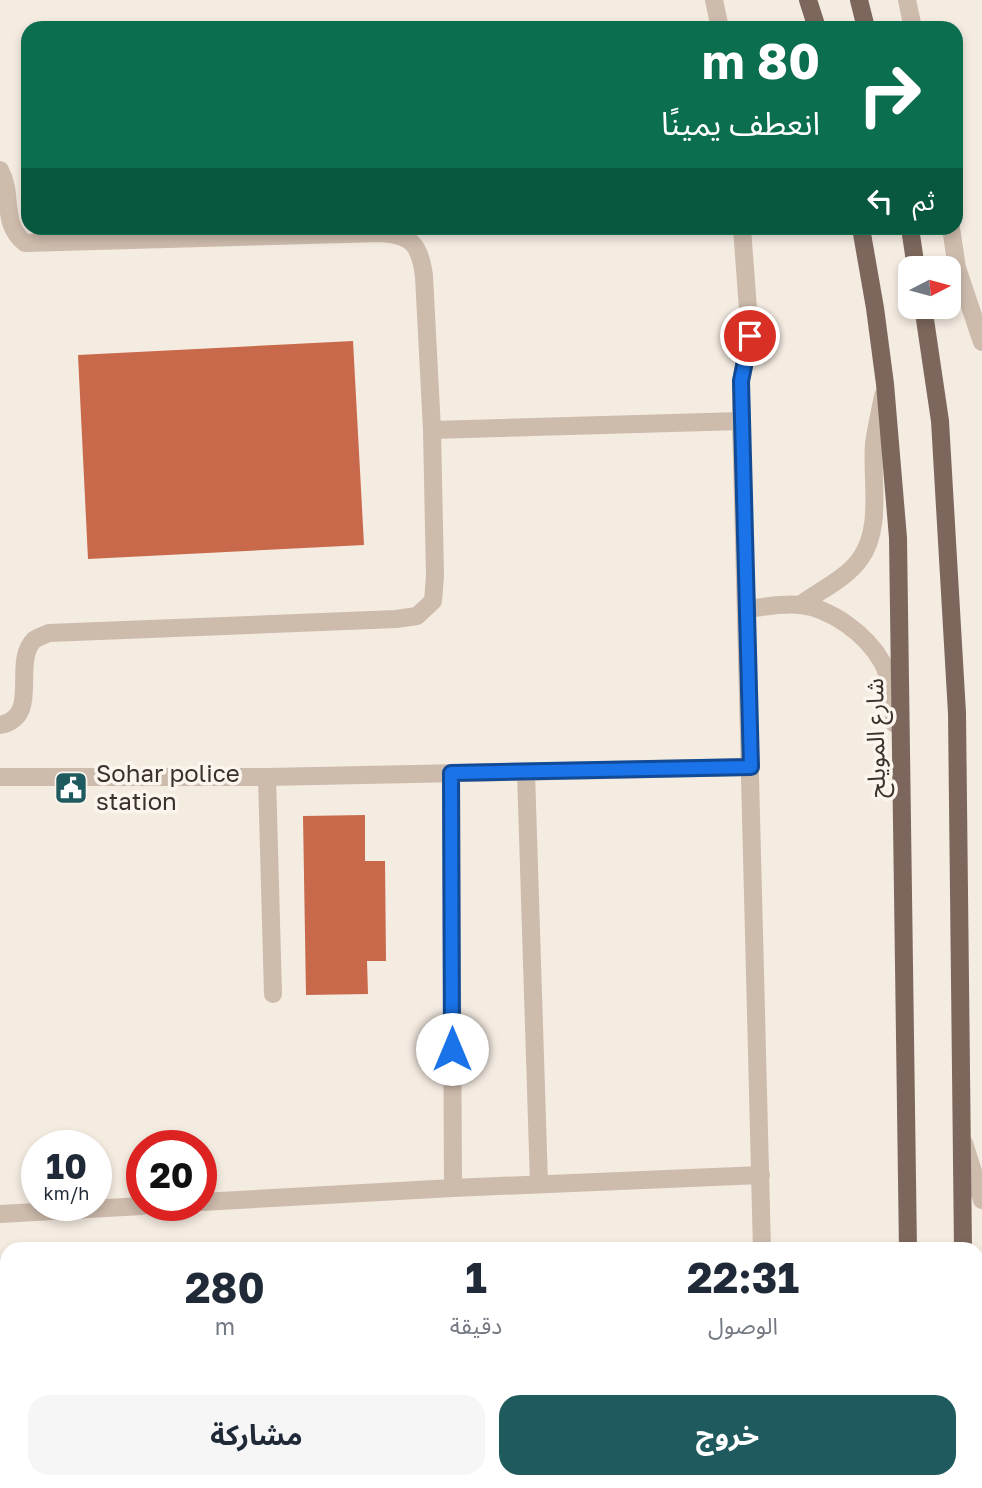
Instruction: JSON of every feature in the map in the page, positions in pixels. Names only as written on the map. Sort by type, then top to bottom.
[{"type":"main road","points":[[808,0],[815,21]]},
{"type":"main road","points":[[859,0],[864,21]]},
{"type":"main road","name":"شارع المويلح","points":[[862,235],[885,384],[898,538],[908,1242]]},
{"type":"main road","points":[[910,235],[914,256]]},
{"type":"main road","points":[[925,319],[940,421],[957,713],[963,1242]]},
{"type":"street","points":[[713,0],[718,21]]},
{"type":"street","points":[[907,0],[912,21]]},
{"type":"street","points":[[0,170],[6,186],[9,222],[14,235],[24,243],[309,235]]},
{"type":"street","points":[[0,725],[9,723],[19,714],[23,701],[27,651],[35,639],[49,633],[382,620],[417,616],[433,601],[435,576],[432,430],[424,276],[420,251],[408,239],[397,235]]},
{"type":"street","points":[[743,235],[750,336],[741,381],[741,421],[762,1242]]},
{"type":"street","points":[[952,235],[957,268],[982,342]]},
{"type":"street","points":[[800,604],[853,567],[866,548],[873,512],[874,441],[885,384]]},
{"type":"street","points":[[432,430],[741,421]]},
{"type":"street","points":[[747,609],[800,604],[835,617],[859,635],[881,661],[890,694],[901,763]]},
{"type":"street","points":[[0,777],[268,777],[751,767]]},
{"type":"street","points":[[526,772],[539,1184]]},
{"type":"street","points":[[451,773],[453,1188]]},
{"type":"street","points":[[268,777],[273,994]]},
{"type":"street","points":[[960,1132],[982,1200]]},
{"type":"street","points":[[217,1201],[761,1175]]},
{"type":"street","points":[[0,1214],[126,1207]]},
{"type":"building","points":[[353,341],[364,545],[88,559],[78,355]]},
{"type":"building","points":[[365,815],[365,861],[385,861],[386,961],[367,961],[368,994],[306,995],[303,816]]},
{"type":"place","name":"Sohar police station","points":[[71,788]]},
{"type":"route","points":[[452,1049],[451,773],[751,767],[741,381],[750,336]]}]
